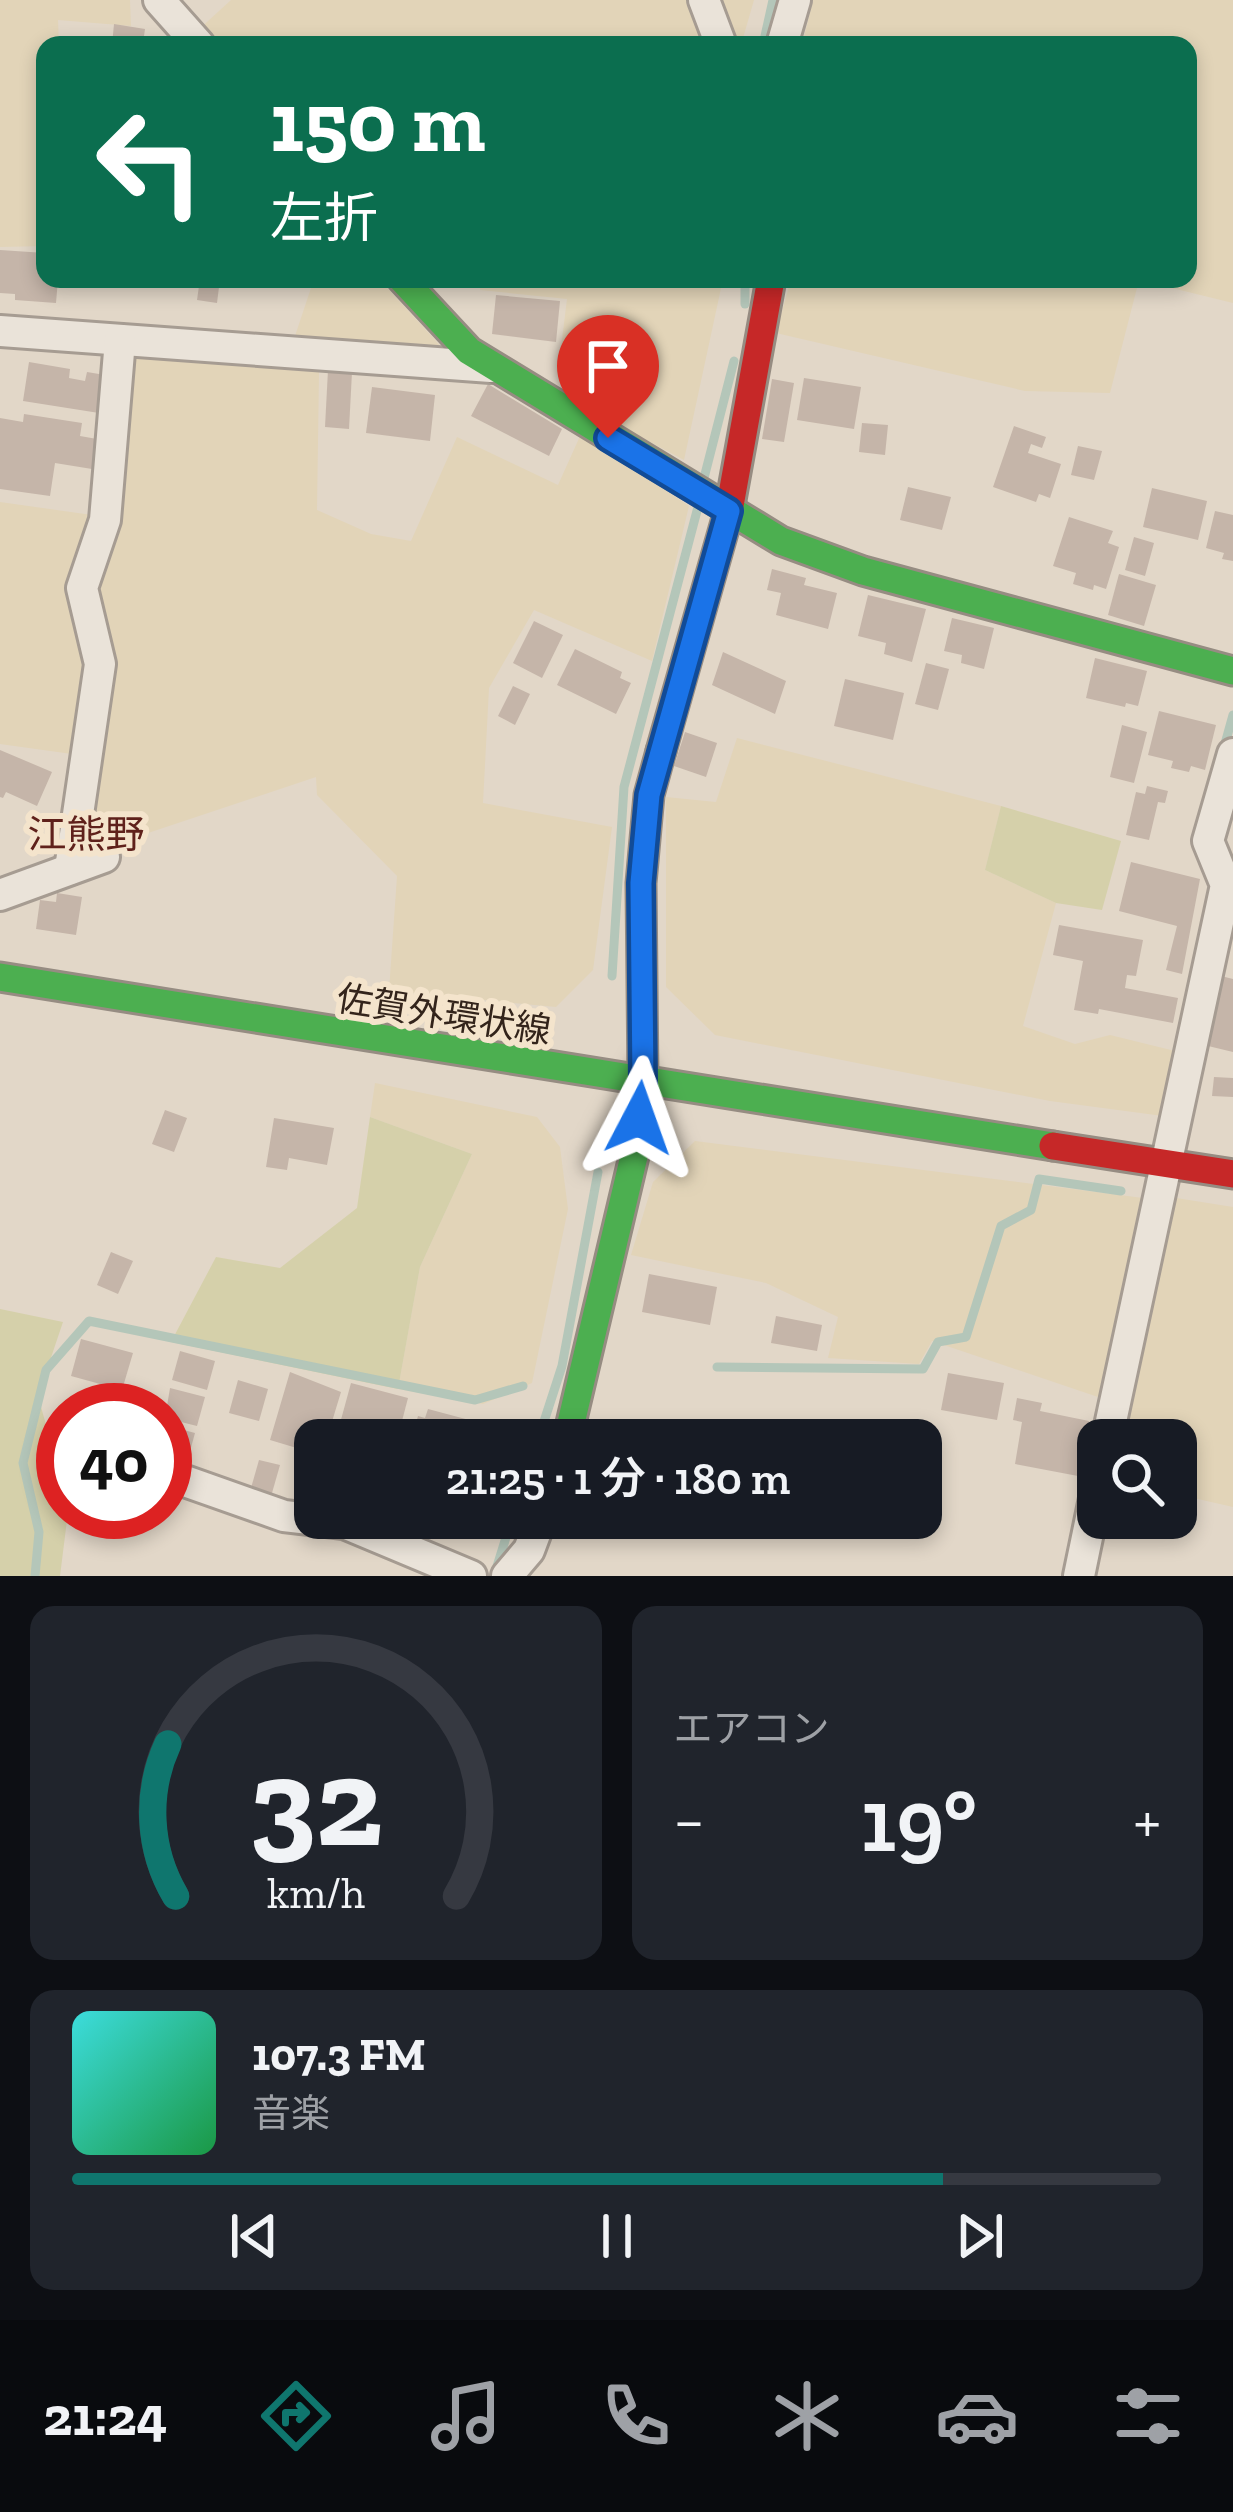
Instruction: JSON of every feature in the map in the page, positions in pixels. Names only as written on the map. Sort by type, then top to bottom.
[{"type":"street","points":[[159,0],[191,36]]},
{"type":"street","points":[[704,0],[718,36]]},
{"type":"street","points":[[785,36],[795,0]]},
{"type":"street","points":[[410,288],[469,351],[493,368],[781,541],[863,571],[1233,671]]},
{"type":"street","points":[[572,1419],[635,1152],[643,1083],[641,883],[649,795],[722,507],[769,288]]},
{"type":"street","points":[[0,331],[493,368]]},
{"type":"street","points":[[70,869],[100,664],[82,588],[105,520],[120,340]]},
{"type":"street","points":[[1111,1419],[1166,1163],[1222,959],[1226,884],[1208,842],[1233,754]]},
{"type":"street","points":[[0,895],[104,857]]},
{"type":"street","name":"佐賀外環状線","points":[[0,977],[1233,1174]]},
{"type":"street","points":[[192,1484],[284,1516],[344,1522],[470,1575]]},
{"type":"street","points":[[510,1573],[533,1539]]},
{"type":"street","points":[[1078,1576],[1086,1539]]},
{"type":"shaded area","points":[[0,0],[130,0],[131,26],[58,20],[59,36],[36,36],[36,246],[0,247]]},
{"type":"shaded area","points":[[231,0],[694,0],[706,36],[200,36],[196,32]]},
{"type":"shaded area","points":[[716,0],[754,0],[744,36],[728,36]]},
{"type":"shaded area","points":[[813,0],[1233,0],[1233,303],[1172,288],[1197,288],[1197,36],[804,36]]},
{"type":"shaded area","points":[[311,288],[387,288],[448,354],[292,345]]},
{"type":"shaded area","points":[[721,288],[684,460],[602,416],[616,367],[560,356],[567,299],[480,290]]},
{"type":"shaded area","points":[[788,288],[1137,288],[1110,393],[1025,391],[776,333]]},
{"type":"shaded area","points":[[128,353],[319,372],[317,510],[371,534],[411,541],[457,437],[558,485],[581,434],[689,506],[652,661],[534,610],[489,688],[483,803],[612,827],[593,970],[556,1007],[389,991],[397,876],[317,795],[316,777],[82,855],[90,597]]},
{"type":"shaded area","points":[[0,502],[92,515],[90,659],[79,755],[0,744]]},
{"type":"shaded area","points":[[737,738],[1001,806],[985,870],[1056,903],[1023,1026],[1075,1044],[1110,1035],[1175,1051],[1163,1116],[1050,1101],[715,1035],[666,987],[666,797],[716,802]]},
{"type":"shaded area","points":[[1001,806],[1121,841],[1102,910],[1056,903],[985,870]]},
{"type":"shaded area","points":[[375,1083],[537,1117],[560,1147],[568,1209],[532,1383],[483,1404],[398,1389],[420,1267],[472,1154],[370,1117]]},
{"type":"shaded area","points":[[370,1117],[472,1154],[420,1267],[398,1389],[171,1342],[216,1257],[280,1268],[357,1208]]},
{"type":"shaded area","points":[[695,1141],[1143,1198],[1101,1398],[932,1341],[919,1364],[828,1358],[838,1317],[766,1283],[631,1255],[653,1182]]},
{"type":"shaded area","points":[[1170,1197],[1233,1207],[1233,1507],[1197,1499],[1197,1419],[1121,1419]]},
{"type":"shaded area","points":[[0,1309],[63,1322],[42,1383],[36,1383],[36,1539],[65,1539],[60,1576],[0,1576]]},
{"type":"building","points":[[114,24],[145,29],[144,36],[113,36]]},
{"type":"building","points":[[0,250],[36,252],[36,288],[57,288],[56,303],[15,300],[15,294],[0,293]]},
{"type":"building","points":[[199,288],[219,288],[217,303],[197,300]]},
{"type":"building","points":[[496,295],[560,301],[556,342],[492,334]]},
{"type":"building","points":[[568,361],[613,372],[604,407],[577,400],[579,392],[562,387]]},
{"type":"building","points":[[29,362],[70,369],[69,378],[85,381],[87,372],[105,375],[99,413],[23,401]]},
{"type":"building","points":[[328,370],[352,372],[349,429],[325,427]]},
{"type":"building","points":[[804,378],[861,387],[854,429],[797,420]]},
{"type":"building","points":[[772,379],[794,383],[784,442],[762,439]]},
{"type":"building","points":[[488,384],[562,429],[549,456],[471,416]]},
{"type":"building","points":[[372,387],[435,395],[430,441],[366,433]]},
{"type":"building","points":[[24,414],[82,423],[80,436],[97,439],[92,469],[55,463],[50,496],[0,489],[0,418],[23,422]]},
{"type":"building","points":[[862,423],[888,425],[885,455],[859,452]]},
{"type":"building","points":[[1014,426],[1046,437],[1042,448],[1031,444],[1028,453],[1061,464],[1050,498],[1039,494],[1036,502],[993,487]]},
{"type":"building","points":[[1078,446],[1102,451],[1094,480],[1071,475]]},
{"type":"building","points":[[908,487],[951,497],[942,530],[900,520]]},
{"type":"building","points":[[1152,488],[1207,501],[1198,540],[1143,527]]},
{"type":"building","points":[[1215,511],[1233,515],[1233,561],[1206,548]]},
{"type":"building","points":[[1069,517],[1113,531],[1108,543],[1119,547],[1106,589],[1073,584],[1076,573],[1053,566]]},
{"type":"building","points":[[1134,537],[1154,543],[1145,576],[1125,570]]},
{"type":"building","points":[[772,569],[806,578],[804,585],[837,593],[828,629],[776,615],[781,593],[767,590]]},
{"type":"building","points":[[1119,574],[1156,585],[1144,626],[1108,615]]},
{"type":"building","points":[[868,595],[926,609],[912,662],[884,654],[886,643],[858,636]]},
{"type":"building","points":[[952,618],[994,628],[984,669],[961,663],[962,655],[944,651]]},
{"type":"building","points":[[534,621],[563,635],[542,678],[513,663]]},
{"type":"building","points":[[575,649],[622,672],[620,678],[631,683],[616,714],[557,685]]},
{"type":"building","points":[[723,652],[786,681],[775,714],[712,685]]},
{"type":"building","points":[[1095,658],[1147,671],[1138,706],[1086,698]]},
{"type":"building","points":[[926,663],[949,669],[938,710],[915,704]]},
{"type":"building","points":[[845,679],[904,693],[893,740],[834,726]]},
{"type":"building","points":[[513,686],[530,694],[515,725],[498,716]]},
{"type":"building","points":[[1159,711],[1216,725],[1205,770],[1171,768],[1173,761],[1148,755]]},
{"type":"building","points":[[1122,725],[1147,732],[1134,783],[1110,777]]},
{"type":"building","points":[[685,732],[717,743],[706,777],[674,766]]},
{"type":"building","points":[[0,750],[52,772],[37,806],[6,792],[0,797]]},
{"type":"building","points":[[1147,786],[1168,791],[1165,803],[1158,802],[1149,840],[1126,835],[1136,792],[1145,794]]},
{"type":"building","points":[[1131,862],[1200,879],[1182,974],[1166,970],[1177,926],[1119,911]]},
{"type":"building","points":[[57,893],[82,897],[76,935],[36,929],[40,900],[56,902]]},
{"type":"building","points":[[1059,925],[1143,940],[1136,976],[1127,975],[1125,988],[1178,998],[1173,1023],[1099,1009],[1098,1014],[1074,1010],[1083,961],[1053,955]]},
{"type":"building","points":[[1221,976],[1233,979],[1233,1052],[1204,1045]]},
{"type":"building","points":[[1214,1077],[1233,1078],[1233,1097],[1212,1096]]},
{"type":"building","points":[[165,1110],[187,1118],[174,1152],[152,1144]]},
{"type":"building","points":[[274,1118],[334,1128],[327,1165],[289,1158],[287,1170],[266,1167]]},
{"type":"building","points":[[111,1252],[133,1261],[118,1294],[97,1285]]},
{"type":"building","points":[[649,1274],[717,1287],[710,1325],[642,1312]]},
{"type":"building","points":[[776,1316],[822,1325],[817,1351],[771,1343]]},
{"type":"building","points":[[81,1339],[133,1353],[124,1383],[96,1383],[71,1376]]},
{"type":"building","points":[[180,1351],[215,1361],[207,1390],[172,1380]]},
{"type":"building","points":[[290,1372],[341,1392],[333,1419],[294,1419],[294,1447],[270,1440]]},
{"type":"building","points":[[948,1373],[1004,1383],[997,1420],[941,1410]]},
{"type":"building","points":[[238,1380],[268,1389],[259,1421],[229,1413]]},
{"type":"building","points":[[351,1383],[408,1398],[402,1419],[341,1419]]},
{"type":"building","points":[[192,1394],[205,1397],[197,1426],[192,1425]]},
{"type":"building","points":[[1017,1398],[1042,1403],[1040,1411],[1079,1419],[1077,1476],[1015,1464],[1022,1422],[1013,1420]]},
{"type":"building","points":[[428,1409],[466,1419],[417,1419],[425,1418]]},
{"type":"building","points":[[259,1460],[280,1465],[272,1493],[251,1488]]},
{"type":"waterway","points":[[765,36],[773,0]]},
{"type":"waterway","points":[[745,288],[745,304]]},
{"type":"waterway","points":[[704,478],[734,361]]},
{"type":"waterway","points":[[612,976],[624,787],[698,507]]},
{"type":"waterway","points":[[1223,751],[1233,715]]},
{"type":"waterway","points":[[545,1419],[562,1366],[598,1172]]},
{"type":"waterway","points":[[717,1367],[923,1369],[938,1342],[966,1337],[1001,1226],[1031,1210],[1039,1179],[1121,1191]]},
{"type":"waterway","points":[[35,1576],[39,1532],[23,1463],[46,1370],[89,1321],[475,1400],[523,1386]]},
{"type":"waterway","points":[[494,1576],[505,1539]]},
{"type":"traffic: fast","points":[[410,288],[469,351],[781,541],[863,571],[1233,671]]},
{"type":"traffic: fast","points":[[572,1419],[635,1152],[643,1083],[641,883],[649,795],[661,751]]},
{"type":"traffic: fast","points":[[0,977],[1053,1146]]},
{"type":"traffic: jam","points":[[661,751],[729,511],[769,288]]},
{"type":"traffic: jam","points":[[1053,1146],[1233,1174]]},
{"type":"district","name":"江熊野","points":[[86,834]]},
{"type":"route","points":[[608,438],[729,511],[649,795],[641,883],[643,1083],[639,1118]]}]
